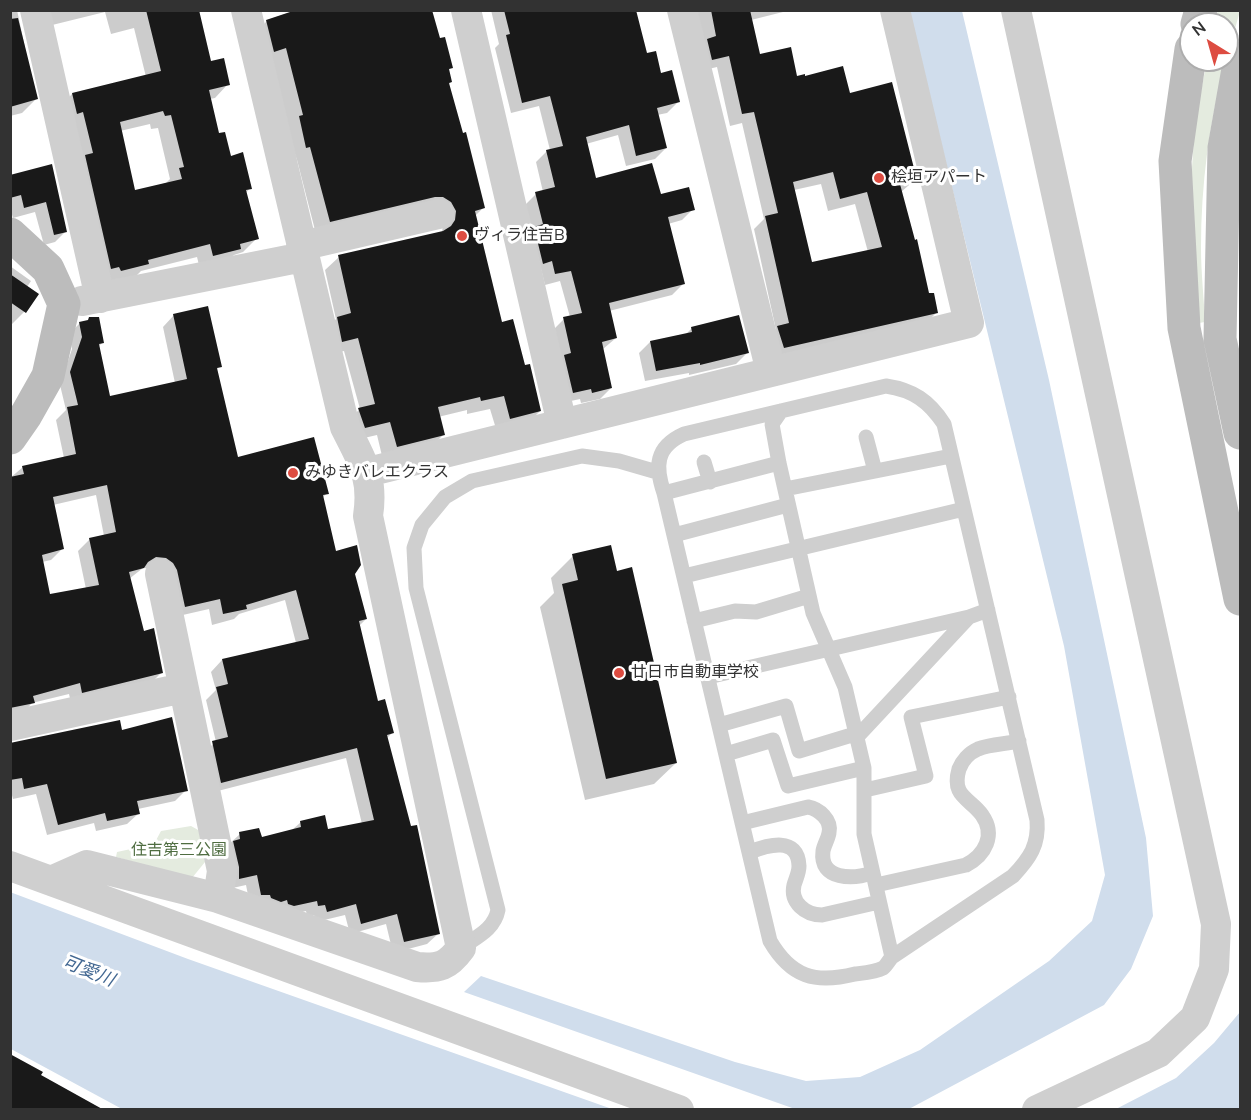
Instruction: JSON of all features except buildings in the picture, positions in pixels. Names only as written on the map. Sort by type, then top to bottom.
[{"type":"street","points":[[35,10],[100,298]]},
{"type":"street","points":[[51,881],[87,865],[218,898],[417,967],[436,969],[452,960],[461,948],[368,516],[371,497],[368,472],[345,427],[246,10]]},
{"type":"street","points":[[466,10],[562,424]]},
{"type":"street","points":[[682,10],[771,372]]},
{"type":"street","points":[[368,472],[969,323],[896,10]]},
{"type":"street","points":[[1016,10],[1216,924],[1214,969],[1195,1018],[1158,1053],[1037,1110]]},
{"type":"street","points":[[1240,58],[1224,148],[1220,339],[1240,433]]},
{"type":"street","points":[[1188,72],[1175,161],[1184,328],[1240,598]]},
{"type":"street","points":[[64,304],[100,298],[302,252],[439,214]]},
{"type":"street","points":[[10,234],[48,269],[64,304],[48,376],[10,438]]},
{"type":"street","points":[[160,574],[222,871],[218,898]]},
{"type":"street","points":[[10,726],[183,688]]},
{"type":"street","points":[[10,866],[679,1110]]},
{"type":"lane","points":[[886,386],[914,393],[926,401],[944,424],[1037,820],[1038,835],[1034,848],[1024,865],[1013,876],[892,957],[882,968],[834,979],[811,976],[789,966],[770,941],[684,576],[657,472],[662,453],[675,438],[781,411],[886,386]]},
{"type":"lane","points":[[781,411],[772,424],[779,463],[813,613],[845,687],[864,768],[864,834],[892,957]]},
{"type":"lane","points":[[866,437],[875,471]]},
{"type":"lane","points":[[461,948],[491,928],[498,910],[416,588],[414,548],[422,525],[445,496],[472,481],[515,470],[582,456],[619,461],[657,472]]},
{"type":"lane","points":[[785,489],[951,456]]},
{"type":"lane","points":[[704,462],[710,482]]},
{"type":"lane","points":[[664,493],[779,463]]},
{"type":"lane","points":[[674,535],[788,505]]},
{"type":"lane","points":[[684,576],[964,509]]},
{"type":"lane","points":[[694,621],[735,611],[756,612],[809,596]]},
{"type":"lane","points":[[708,677],[969,617],[988,610]]},
{"type":"lane","points":[[719,725],[786,706],[799,751],[856,736],[969,617]]},
{"type":"lane","points":[[865,790],[926,776],[911,717],[1009,697]]},
{"type":"lane","points":[[726,754],[773,740],[788,786],[864,768]]},
{"type":"lane","points":[[742,823],[808,807],[813,808],[823,815],[829,826],[830,832],[823,849],[823,857],[831,871],[846,878],[874,879],[966,865],[983,853],[988,843],[989,832],[981,813],[963,799],[958,788],[957,776],[961,765],[968,755],[978,749],[1019,741]]},
{"type":"lane","points":[[750,852],[775,844],[789,848],[798,861],[799,868],[794,883],[795,899],[806,912],[822,915],[879,902]]},
{"type":"green space","points":[[1240,11],[1239,15],[1239,12],[1218,12]]},
{"type":"green space","points":[[1205,72],[1223,72],[1215,106],[1204,177],[1201,267],[1205,322],[1199,323],[1191,182],[1195,123]]},
{"type":"green space","name":"住吉第三公園","points":[[191,826],[200,831],[205,862],[192,878],[116,857],[117,852],[154,844],[161,831]]},
{"type":"water","points":[[909,11],[962,11],[1049,380],[1146,838],[1153,916],[1131,969],[1104,1005],[907,1110],[795,1109],[464,992],[481,976],[735,1062],[806,1081],[860,1077],[920,1050],[1049,961],[1092,921],[1105,875],[1064,646]]},
{"type":"water","name":"可愛川","points":[[10,892],[188,959],[612,1109],[122,1109],[11,1049]]},
{"type":"water","points":[[1240,1012],[1240,1109],[1116,1109],[1176,1078],[1214,1043]]},
{"type":"place","name":"桧垣アパート","points":[[879,178]]},
{"type":"place","name":"ヴィラ住吉B","points":[[462,236]]},
{"type":"place","name":"みゆきバレエクラス","points":[[293,473]]},
{"type":"place","name":"廿日市自動車学校","points":[[619,673]]}]
